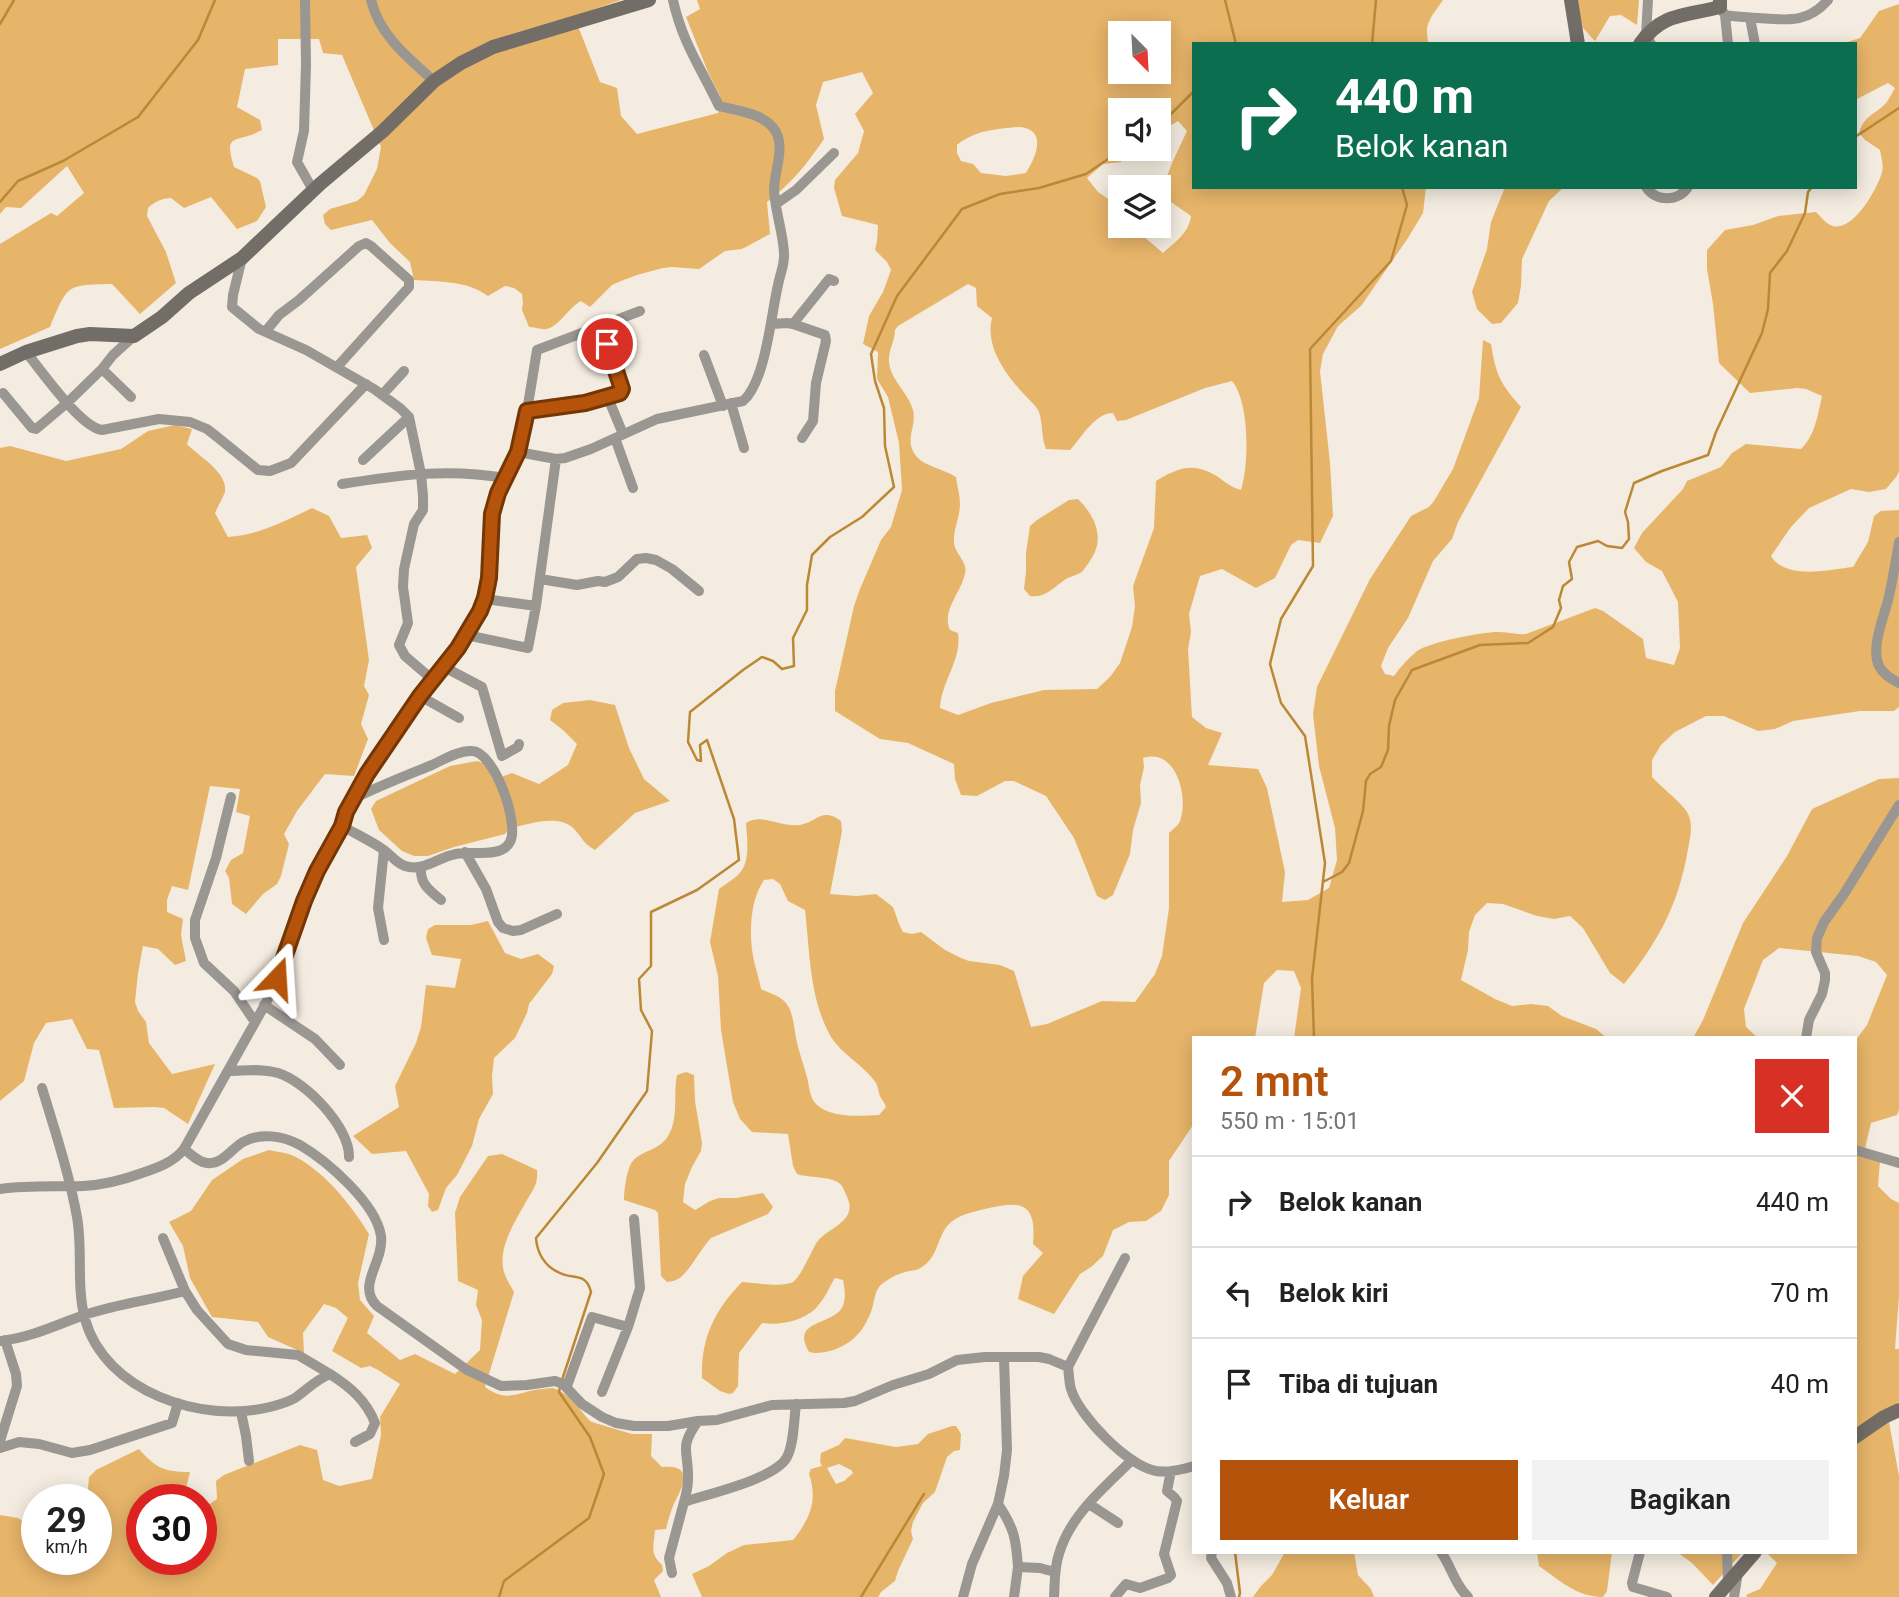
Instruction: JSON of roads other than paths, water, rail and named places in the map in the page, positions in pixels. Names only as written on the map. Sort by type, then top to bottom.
[{"type":"street","points":[[305,0],[304,131],[297,162],[313,190]]},
{"type":"street","points":[[371,0],[381,28],[393,44],[434,81]]},
{"type":"street","points":[[3,393],[32,428],[36,429],[68,403],[134,336],[162,317],[189,293],[242,258],[313,190],[383,131],[434,81],[461,63],[493,47],[649,0]]},
{"type":"street","points":[[518,452],[556,459],[565,458],[657,419],[743,401],[749,396],[759,372],[772,324],[777,286],[784,261],[776,204],[775,173],[779,142],[776,132],[760,118],[719,106],[688,49],[673,0]]},
{"type":"street","points":[[1571,0],[1578,42]]},
{"type":"street","points":[[1646,41],[1648,0]]},
{"type":"street","points":[[1646,41],[1660,22],[1679,15],[1722,7],[1750,18],[1794,21],[1813,13],[1828,0]]},
{"type":"street","points":[[1722,7],[1728,42]]},
{"type":"street","points":[[1750,18],[1755,42]]},
{"type":"street","points":[[776,204],[796,190],[834,153]]},
{"type":"street","points":[[1647,189],[1650,193],[1664,198],[1676,198],[1683,195],[1687,189]]},
{"type":"street","points":[[266,331],[279,315],[359,246],[366,243],[409,280],[409,287],[337,367]]},
{"type":"street","points":[[242,258],[232,307],[259,329],[366,384],[400,408],[409,418],[421,474],[423,510],[414,524],[404,569],[403,587],[408,622],[399,645],[405,656],[433,680]]},
{"type":"street","points":[[793,324],[829,279],[834,281]]},
{"type":"street","points":[[0,1189],[37,1185],[84,1186],[121,1180],[166,1163],[184,1149],[264,1005],[277,978],[304,901],[353,799],[382,750],[466,635],[485,598],[489,578],[492,514],[518,452],[537,350],[640,311]]},
{"type":"street","points":[[772,324],[793,324],[825,335],[816,383],[813,421],[802,438]]},
{"type":"street","points":[[527,411],[585,403],[620,393],[622,389],[600,325]]},
{"type":"street","points":[[0,364],[26,352],[76,336],[134,336]]},
{"type":"street","points":[[26,352],[68,403],[96,429],[159,419],[190,422],[207,429],[258,470],[270,471],[291,463],[366,384]]},
{"type":"street","points":[[704,355],[744,448]]},
{"type":"street","points":[[102,369],[131,397]]},
{"type":"street","points":[[382,395],[404,371]]},
{"type":"street","points":[[608,398],[633,488]]},
{"type":"street","points":[[363,460],[409,418]]},
{"type":"street","points":[[466,635],[527,652],[556,459]]},
{"type":"street","points":[[342,484],[456,472],[505,478]]},
{"type":"street","points":[[1899,542],[1889,599],[1877,640],[1878,665],[1884,674],[1899,683]]},
{"type":"street","points":[[540,579],[577,584],[605,582],[618,576],[637,559],[646,558],[656,560],[671,569],[699,591]]},
{"type":"street","points":[[485,598],[536,606]]},
{"type":"street","points":[[444,667],[482,687],[502,756]]},
{"type":"street","points":[[420,696],[459,718]]},
{"type":"street","points":[[489,761],[518,747],[519,744]]},
{"type":"street","points":[[342,826],[384,850],[402,865],[421,867],[452,854],[499,851],[508,846],[513,836],[513,824],[500,784],[489,761],[474,750],[376,787],[353,799]]},
{"type":"street","points":[[231,797],[216,858],[195,920],[195,938],[204,963],[234,991],[255,1022]]},
{"type":"street","points":[[1806,1036],[1825,980],[1825,972],[1815,951],[1817,937],[1899,805]]},
{"type":"street","points":[[384,850],[379,908],[384,940]]},
{"type":"street","points":[[465,852],[486,889],[498,922],[503,928],[508,931],[521,930],[557,914]]},
{"type":"street","points":[[421,867],[422,881],[427,889],[441,900]]},
{"type":"street","points":[[264,1005],[315,1039],[340,1065]]},
{"type":"street","points":[[228,1071],[277,1073],[304,1088],[329,1112],[348,1144],[349,1157]]},
{"type":"street","points":[[42,1088],[71,1186],[79,1231],[84,1315],[89,1332],[104,1357],[146,1391],[164,1399],[208,1409],[241,1412],[270,1407],[289,1400],[330,1374]]},
{"type":"street","points":[[184,1149],[201,1161],[214,1163],[243,1142],[261,1136],[278,1137],[300,1146],[334,1172],[373,1213],[381,1245],[368,1290],[377,1306],[467,1370],[502,1386],[562,1384],[582,1404],[616,1423],[668,1426],[698,1420],[717,1420],[772,1405],[855,1401],[929,1374],[957,1360],[1040,1357],[1068,1367]]},
{"type":"street","points":[[1857,1151],[1899,1163]]},
{"type":"street","points":[[602,1392],[628,1327],[640,1288],[634,1219]]},
{"type":"street","points":[[163,1238],[185,1292],[197,1310],[228,1344],[246,1350],[298,1356],[330,1374],[362,1399],[375,1423],[370,1434],[355,1442]]},
{"type":"street","points":[[1125,1258],[1068,1367],[1072,1390],[1079,1405],[1116,1449],[1132,1460],[1153,1470],[1171,1471],[1192,1466]]},
{"type":"street","points":[[0,1441],[17,1386],[16,1374],[3,1340],[40,1332],[84,1315],[148,1298],[185,1292]]},
{"type":"street","points":[[562,1384],[592,1317],[628,1327]]},
{"type":"street","points":[[963,1597],[972,1564],[998,1504],[1004,1476],[1007,1450],[1004,1358]]},
{"type":"street","points":[[0,1448],[19,1442],[39,1444],[72,1453],[90,1450],[172,1423],[178,1403]]},
{"type":"street","points":[[684,1502],[716,1494],[779,1468],[787,1459],[790,1449],[796,1404]]},
{"type":"street","points":[[241,1412],[249,1461]]},
{"type":"street","points":[[1857,1436],[1897,1412]]},
{"type":"street","points":[[672,1573],[669,1558],[688,1479],[685,1446],[698,1420]]},
{"type":"street","points":[[1057,1596],[1055,1572],[1059,1553],[1072,1524],[1132,1460]]},
{"type":"street","points":[[1115,1597],[1126,1584],[1140,1588],[1171,1575],[1164,1553],[1177,1501],[1167,1491],[1171,1471]]},
{"type":"street","points":[[998,1504],[1016,1539],[1018,1567],[1014,1597]]},
{"type":"street","points":[[1089,1504],[1118,1523]]},
{"type":"street","points":[[1212,1554],[1211,1558],[1227,1583],[1231,1597]]},
{"type":"street","points":[[1442,1554],[1468,1597]]},
{"type":"street","points":[[1639,1554],[1633,1587],[1667,1597]]},
{"type":"street","points":[[1727,1554],[1731,1591]]},
{"type":"street","points":[[1716,1597],[1731,1591],[1738,1570],[1753,1554]]},
{"type":"street","points":[[1018,1567],[1055,1572]]},
{"type":"waterway","points":[[0,24],[14,0]]},
{"type":"waterway","points":[[0,202],[18,181],[63,161],[138,117],[198,40],[215,0]]},
{"type":"waterway","points":[[1225,0],[1236,42]]},
{"type":"waterway","points":[[1372,42],[1376,0]]},
{"type":"waterway","points":[[1171,114],[1192,93]]},
{"type":"waterway","points":[[1857,136],[1899,108]]},
{"type":"waterway","points":[[562,1380],[591,1292],[583,1279],[560,1273],[546,1263],[540,1254],[536,1238],[597,1163],[647,1091],[652,1031],[641,1010],[639,979],[651,966],[651,912],[697,890],[739,860],[734,819],[707,740],[700,745],[701,761],[697,760],[688,742],[690,712],[762,657],[773,661],[782,669],[794,666],[793,638],[807,610],[807,585],[812,555],[830,537],[862,517],[894,487],[885,446],[884,408],[875,381],[871,354],[897,296],[962,209],[1000,194],[1039,188],[1086,174],[1108,159]]},
{"type":"waterway","points":[[1314,1036],[1312,979],[1325,863],[1305,736],[1281,703],[1270,664],[1281,619],[1313,566],[1310,349],[1391,261],[1407,205],[1403,189]]},
{"type":"waterway","points":[[1323,882],[1342,872],[1349,863],[1363,811],[1366,781],[1370,774],[1381,767],[1388,750],[1389,726],[1395,700],[1412,670],[1480,645],[1528,643],[1553,627],[1561,608],[1559,600],[1563,586],[1572,579],[1569,562],[1577,547],[1598,541],[1607,546],[1622,548],[1629,539],[1625,512],[1634,483],[1708,455],[1762,333],[1768,309],[1770,273],[1787,251],[1805,213],[1810,189]]},
{"type":"waterway","points":[[499,1597],[504,1581],[589,1518],[604,1474],[590,1437],[559,1392],[560,1387]]},
{"type":"waterway","points":[[861,1597],[924,1494]]},
{"type":"waterway","points":[[1235,1554],[1239,1597]]}]
